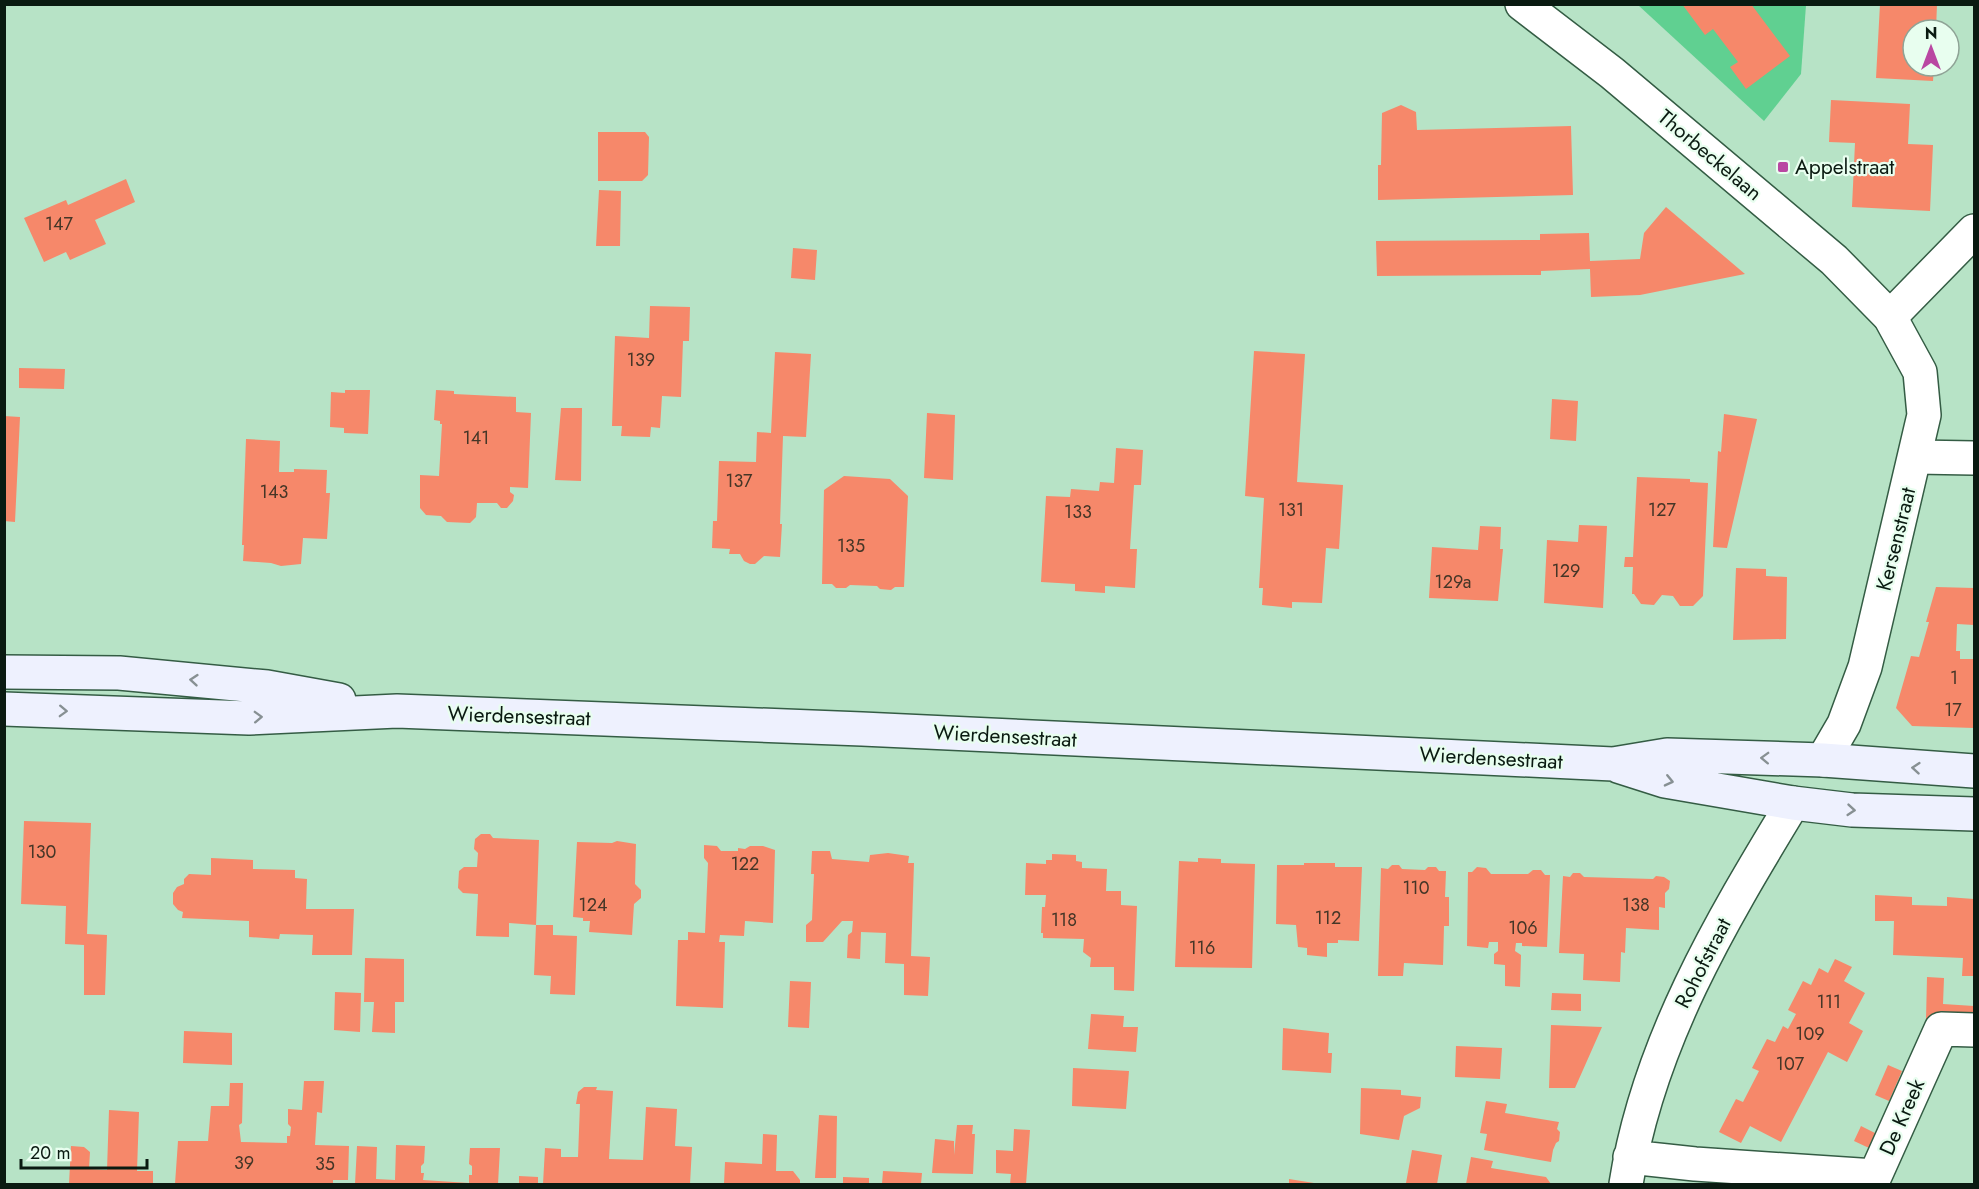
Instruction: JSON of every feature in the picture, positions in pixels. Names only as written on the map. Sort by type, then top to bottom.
[{"type":"main road","name":"Wierdensestraat","points":[[4,672],[119,673],[267,687],[397,711]]},
{"type":"main road","name":"Wierdensestraat","points":[[4,709],[249,718],[397,711],[1613,764],[1667,755],[1823,760],[1974,771]]},
{"type":"main road","name":"Rohofstraat","points":[[1792,803],[1823,760]]},
{"type":"main road","name":"Wierdensestraat","points":[[1613,764],[1665,781],[1792,803],[1852,810],[1974,814]]},
{"type":"street","name":"Thorbeckelaan","points":[[1522,4],[1612,73],[1816,244],[1890,317]]},
{"type":"street","points":[[1890,317],[1974,231]]},
{"type":"street","name":"Kersenstraat","points":[[1823,760],[1844,724],[1865,667],[1924,415],[1920,372],[1890,317]]},
{"type":"street","points":[[1916,457],[1974,458]]},
{"type":"street","name":"Rohofstraat","points":[[1628,1171],[1653,1074],[1689,986],[1792,803]]},
{"type":"street","name":"De Kreek","points":[[1628,1171],[1695,1164],[1875,1176],[1941,1029],[1974,1030]]},
{"type":"green space","points":[[1638,5],[1806,5],[1801,74],[1764,121]]},
{"type":"building","points":[[1682,4],[1751,4],[1790,56],[1746,89],[1730,67],[1738,62],[1713,29],[1705,35]]},
{"type":"building","points":[[1880,4],[1937,4],[1936,18],[1901,18],[1901,78],[1933,78],[1933,81],[1876,78]]},
{"type":"building","points":[[1831,100],[1910,104],[1908,144],[1933,145],[1930,211],[1852,207],[1855,143],[1829,142]]},
{"type":"building","points":[[1401,105],[1416,112],[1417,130],[1571,126],[1573,195],[1378,200],[1382,113]]},
{"type":"building","points":[[598,132],[645,132],[649,137],[648,175],[642,181],[598,181]]},
{"type":"building","points":[[126,179],[135,202],[95,220],[106,244],[70,260],[66,252],[44,262],[24,218],[66,200],[68,205]]},
{"type":"building","points":[[599,190],[621,191],[620,246],[596,246]]},
{"type":"building","points":[[1666,207],[1745,274],[1640,295],[1591,297],[1590,269],[1541,271],[1541,275],[1377,276],[1376,241],[1540,240],[1540,234],[1589,233],[1590,261],[1640,259],[1644,233]]},
{"type":"building","points":[[793,248],[817,250],[815,280],[791,278]]},
{"type":"building","points":[[650,306],[690,307],[689,341],[683,341],[681,397],[662,396],[660,428],[651,427],[650,437],[621,436],[622,426],[612,426],[615,336],[649,338]]},
{"type":"building","points":[[1254,351],[1305,354],[1297,482],[1343,485],[1339,549],[1326,548],[1322,603],[1292,602],[1292,608],[1262,605],[1263,588],[1259,588],[1264,498],[1245,496]]},
{"type":"building","points":[[775,352],[811,354],[806,437],[783,436],[780,557],[764,556],[755,564],[750,564],[744,561],[740,554],[729,554],[730,549],[712,548],[713,521],[717,521],[719,461],[756,462],[757,432],[771,433]]},
{"type":"building","points":[[19,368],[65,369],[64,389],[19,388]]},
{"type":"building","points":[[345,390],[370,390],[368,434],[344,433],[344,428],[330,427],[331,392],[345,393]]},
{"type":"building","points":[[436,390],[454,391],[454,394],[516,397],[516,412],[531,413],[528,488],[510,487],[510,492],[514,495],[513,501],[507,508],[501,508],[497,503],[477,503],[476,517],[470,523],[447,522],[441,516],[426,515],[420,508],[420,475],[439,476],[442,424],[434,420]]},
{"type":"building","points":[[1552,399],[1578,401],[1576,441],[1550,439]]},
{"type":"building","points":[[561,408],[582,408],[581,481],[555,480]]},
{"type":"building","points":[[927,413],[955,415],[953,480],[924,478]]},
{"type":"building","points":[[1724,414],[1757,419],[1727,548],[1713,547],[1718,451],[1721,452]]},
{"type":"building","points":[[4,416],[20,417],[15,522],[4,521]]},
{"type":"building","points":[[246,439],[280,441],[279,472],[294,472],[294,469],[327,470],[326,493],[330,493],[327,539],[303,538],[301,564],[281,566],[243,561]]},
{"type":"building","points":[[1116,448],[1143,450],[1141,485],[1134,485],[1130,549],[1137,549],[1135,588],[1105,586],[1105,593],[1075,591],[1075,584],[1041,582],[1046,496],[1070,497],[1071,489],[1099,491],[1100,482],[1114,483]]},
{"type":"building","points":[[844,476],[890,479],[908,496],[904,587],[895,587],[891,590],[880,589],[877,586],[850,585],[846,588],[836,588],[832,584],[822,584],[824,490]]},
{"type":"building","points":[[1637,477],[1690,479],[1690,482],[1708,483],[1703,596],[1693,606],[1680,606],[1673,596],[1662,595],[1654,605],[1641,604],[1632,594],[1633,567],[1624,567],[1625,557],[1633,557]]},
{"type":"building","points":[[1579,525],[1607,526],[1603,608],[1544,603],[1547,540],[1578,542]]},
{"type":"building","points":[[1480,526],[1501,527],[1500,549],[1503,549],[1498,601],[1429,598],[1432,547],[1478,550]]},
{"type":"building","points":[[1736,568],[1766,569],[1766,576],[1787,577],[1786,639],[1733,640]]},
{"type":"building","points":[[1936,587],[1974,588],[1974,625],[1957,624],[1956,651],[1960,651],[1960,659],[1974,659],[1974,728],[1912,726],[1896,708],[1911,656],[1919,657]]},
{"type":"building","points":[[24,821],[91,823],[87,934],[107,935],[105,995],[84,995],[84,945],[65,944],[66,906],[21,904]]},
{"type":"building","points":[[481,834],[490,834],[493,838],[539,840],[536,925],[509,923],[509,937],[476,936],[478,894],[463,893],[458,888],[459,871],[464,867],[477,867],[478,853],[474,849],[475,839]]},
{"type":"building","points":[[617,841],[636,844],[635,884],[641,890],[641,898],[634,904],[632,935],[589,932],[590,921],[573,917],[577,842],[612,843]]},
{"type":"building","points":[[704,845],[717,846],[721,851],[738,851],[738,848],[745,849],[750,846],[763,846],[775,850],[773,923],[745,921],[744,936],[720,935],[719,942],[725,942],[723,1008],[676,1006],[678,940],[688,940],[688,932],[705,933],[708,863],[704,858]]},
{"type":"building","points":[[812,851],[830,851],[832,859],[869,862],[870,855],[888,853],[909,856],[908,863],[914,863],[911,956],[930,957],[928,996],[904,995],[904,964],[885,963],[886,933],[861,932],[860,959],[847,958],[848,935],[852,932],[853,921],[842,921],[823,942],[806,942],[806,925],[812,920],[814,874],[811,874]]},
{"type":"building","points":[[1052,854],[1076,855],[1076,861],[1082,862],[1082,868],[1107,869],[1106,891],[1121,891],[1121,905],[1137,906],[1134,991],[1114,990],[1114,967],[1090,967],[1091,958],[1083,952],[1084,939],[1043,938],[1043,933],[1041,933],[1042,907],[1045,907],[1046,895],[1025,895],[1026,863],[1046,864],[1046,860],[1052,860]]},
{"type":"building","points":[[211,858],[253,860],[253,869],[295,870],[295,878],[307,879],[306,909],[354,909],[352,955],[312,955],[313,935],[280,934],[279,939],[249,937],[249,921],[182,918],[183,912],[173,904],[173,893],[177,887],[184,884],[184,879],[189,874],[211,875]]},
{"type":"building","points":[[1198,858],[1221,859],[1221,863],[1255,864],[1252,968],[1175,967],[1179,861],[1198,862]]},
{"type":"building","points":[[1304,863],[1335,863],[1335,867],[1362,867],[1359,941],[1338,940],[1338,943],[1327,943],[1327,957],[1307,955],[1307,948],[1298,947],[1296,925],[1276,924],[1277,865],[1304,865]]},
{"type":"building","points":[[1392,865],[1399,865],[1402,869],[1425,870],[1428,867],[1436,867],[1439,871],[1446,871],[1445,897],[1449,897],[1449,926],[1444,926],[1443,965],[1404,963],[1403,976],[1378,976],[1381,868],[1388,869]]},
{"type":"building","points":[[1477,867],[1486,868],[1491,874],[1528,874],[1533,870],[1541,870],[1545,875],[1550,875],[1547,947],[1522,946],[1522,943],[1516,943],[1515,951],[1521,955],[1520,987],[1505,986],[1505,965],[1494,964],[1498,942],[1489,942],[1488,948],[1467,946],[1468,872],[1472,872]]},
{"type":"building","points":[[1573,873],[1580,873],[1584,877],[1653,879],[1656,876],[1670,881],[1669,889],[1665,893],[1665,908],[1659,907],[1659,930],[1626,928],[1625,953],[1621,952],[1620,982],[1583,980],[1584,954],[1559,953],[1563,876],[1570,877]]},
{"type":"building","points":[[1875,895],[1912,897],[1912,905],[1947,906],[1947,897],[1974,899],[1973,976],[1962,976],[1963,958],[1893,955],[1894,921],[1875,921]]},
{"type":"building","points":[[536,925],[553,925],[553,935],[577,936],[575,995],[550,994],[551,976],[534,975]]},
{"type":"building","points":[[365,958],[404,959],[404,1002],[395,1002],[395,1033],[372,1032],[374,1002],[364,1002]]},
{"type":"building","points":[[1835,959],[1852,967],[1844,981],[1865,993],[1849,1023],[1863,1031],[1847,1062],[1828,1052],[1781,1142],[1750,1126],[1741,1143],[1719,1132],[1736,1099],[1743,1102],[1759,1071],[1752,1068],[1767,1039],[1775,1042],[1783,1026],[1788,1029],[1796,1014],[1788,1010],[1803,981],[1811,985],[1819,968],[1828,973]]},
{"type":"building","points":[[1927,977],[1944,978],[1943,1004],[1974,1006],[1974,1022],[1926,1020]]},
{"type":"building","points":[[790,981],[811,982],[809,1028],[788,1027]]},
{"type":"building","points":[[335,992],[361,993],[360,1032],[334,1030]]},
{"type":"building","points":[[1552,993],[1581,994],[1581,1011],[1551,1010]]},
{"type":"building","points":[[1091,1014],[1124,1016],[1123,1027],[1138,1027],[1136,1052],[1088,1049]]},
{"type":"building","points":[[1551,1025],[1602,1027],[1575,1088],[1549,1088]]},
{"type":"building","points":[[1283,1028],[1329,1033],[1328,1053],[1332,1053],[1331,1073],[1282,1070]]},
{"type":"building","points":[[184,1031],[232,1033],[232,1065],[183,1063]]},
{"type":"building","points":[[1456,1046],[1502,1048],[1500,1079],[1455,1077]]},
{"type":"building","points":[[1888,1065],[1902,1071],[1889,1101],[1875,1095]]},
{"type":"building","points":[[1073,1068],[1129,1071],[1126,1109],[1072,1106]]},
{"type":"building","points":[[304,1081],[324,1081],[322,1113],[317,1112],[315,1145],[349,1146],[348,1180],[333,1180],[333,1184],[175,1184],[178,1141],[208,1141],[211,1106],[229,1106],[230,1083],[243,1083],[242,1123],[239,1125],[241,1142],[287,1143],[291,1127],[288,1124],[288,1109],[302,1110]]},
{"type":"building","points":[[584,1087],[613,1091],[609,1159],[643,1160],[646,1107],[677,1109],[675,1146],[692,1147],[690,1184],[543,1184],[545,1148],[561,1149],[561,1157],[578,1157],[580,1104],[576,1104],[578,1092]]},
{"type":"building","points":[[1361,1088],[1401,1090],[1401,1095],[1421,1097],[1420,1108],[1404,1116],[1399,1140],[1360,1134]]},
{"type":"building","points":[[1486,1101],[1507,1104],[1505,1113],[1559,1122],[1557,1129],[1560,1132],[1559,1141],[1553,1150],[1551,1162],[1484,1150],[1487,1134],[1480,1133]]},
{"type":"building","points":[[109,1110],[139,1112],[137,1171],[153,1171],[153,1184],[69,1184],[71,1146],[84,1147],[90,1152],[89,1169],[107,1170]]},
{"type":"building","points":[[819,1115],[837,1116],[836,1178],[815,1178]]},
{"type":"building","points":[[957,1125],[973,1125],[972,1134],[975,1134],[973,1174],[932,1173],[935,1139],[954,1141],[954,1155]]},
{"type":"building","points":[[1861,1126],[1875,1133],[1869,1148],[1854,1141]]},
{"type":"building","points":[[1014,1129],[1030,1130],[1026,1184],[1010,1184],[1011,1174],[996,1173],[996,1150],[1013,1151]]},
{"type":"building","points":[[763,1134],[777,1135],[776,1171],[793,1171],[800,1180],[800,1184],[724,1184],[725,1162],[762,1164]]},
{"type":"building","points":[[396,1145],[425,1146],[424,1163],[421,1166],[421,1173],[424,1173],[423,1180],[469,1183],[469,1175],[472,1175],[472,1166],[469,1164],[470,1148],[500,1148],[498,1184],[355,1184],[357,1146],[377,1147],[376,1179],[395,1180]]},
{"type":"building","points":[[1412,1150],[1442,1155],[1437,1184],[1406,1183]]},
{"type":"building","points":[[1471,1157],[1493,1161],[1491,1168],[1546,1177],[1551,1184],[1466,1184]]},
{"type":"building","points":[[883,1171],[922,1173],[921,1184],[882,1184]]},
{"type":"building","points":[[519,1176],[538,1177],[538,1184],[519,1184]]},
{"type":"building","points":[[843,1177],[869,1178],[869,1184],[843,1184]]},
{"type":"building","points":[[1289,1179],[1314,1183],[1314,1184],[1289,1184]]},
{"type":"place","name":"Appelstraat","points":[[1783,167]]}]
